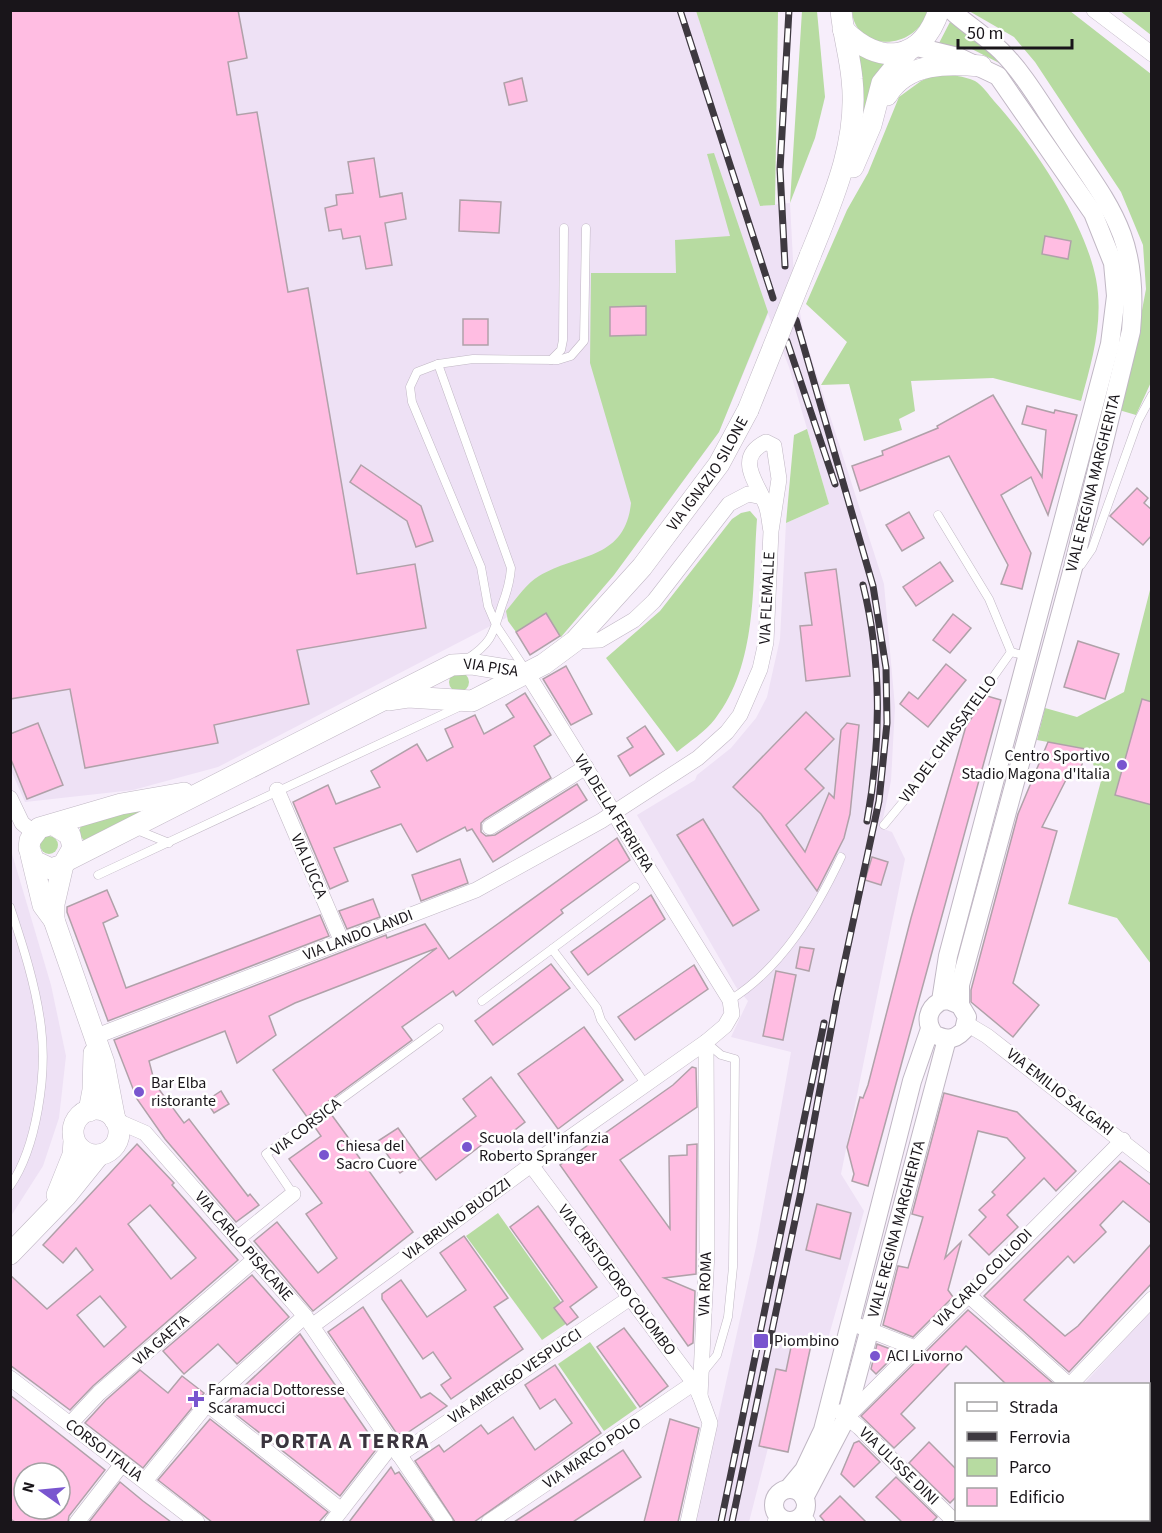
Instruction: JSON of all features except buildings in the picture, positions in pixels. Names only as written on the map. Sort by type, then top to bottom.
[{"type":"main road","name":"VIA IGNAZIO SILONE","points":[[836,192],[857,160],[871,124],[882,83],[930,32],[939,10]]},
{"type":"main road","name":"VIA IGNAZIO SILONE","points":[[527,673],[575,641],[642,567],[719,464],[748,410],[836,192],[848,151],[853,115],[852,79],[842,20]]},
{"type":"main road","points":[[842,20],[863,46],[892,54],[912,49]]},
{"type":"main road","points":[[871,124],[889,91],[911,73],[940,64],[981,66]]},
{"type":"main road","points":[[446,700],[439,685],[451,667]]},
{"type":"main road","name":"VIA PISA","points":[[66,862],[202,790],[451,667],[527,673]]},
{"type":"main road","name":"VIA PISA","points":[[384,700],[408,697],[472,701],[527,673]]},
{"type":"main road","name":"VIA PISA","points":[[54,825],[121,804],[202,790]]},
{"type":"main road","points":[[10,1254],[66,1196],[99,1155],[112,1148],[118,1135],[104,1063],[54,920],[43,905],[31,855],[30,840],[34,833],[47,825],[54,825],[70,835],[73,848],[66,862],[54,904],[54,920]]},
{"type":"main road","points":[[31,855],[45,868],[66,862]]},
{"type":"main road","points":[[43,1218],[65,1176],[77,1120],[88,1111],[93,1090],[94,1037]]},
{"type":"main road","points":[[88,1111],[104,1111],[115,1120]]},
{"type":"main road","points":[[74,1141],[84,1152],[99,1155]]},
{"type":"street","name":"VIALE REGINA MARGHERITA","points":[[951,10],[1010,61],[1095,183],[1125,238],[1132,270],[1134,299],[1131,331],[1073,568],[960,985],[960,1005],[967,1017],[967,1024]]},
{"type":"street","points":[[1094,10],[1152,54]]},
{"type":"street","name":"VIALE REGINA MARGHERITA","points":[[797,1493],[808,1461],[823,1430],[831,1403],[849,1323],[912,1081],[930,1029],[928,1023],[930,1010],[941,1001],[948,956],[1019,654],[1060,532],[1110,345],[1116,296],[1113,263],[1093,213],[998,76],[958,57],[912,49]]},
{"type":"street","name":"VIA FLEMALLE","points":[[612,812],[698,758],[727,732],[740,715],[760,669],[766,642],[771,531],[779,472],[777,454],[770,442],[760,445],[750,462],[751,478],[768,510],[771,531]]},
{"type":"street","points":[[575,641],[600,640],[634,620],[654,601],[729,504],[748,494],[762,497]]},
{"type":"street","points":[[1060,532],[1080,537]]},
{"type":"street","name":"VIA DELLA FERRIERA","points":[[527,673],[730,1000]]},
{"type":"street","points":[[490,827],[586,767]]},
{"type":"street","name":"VIA LUCCA","points":[[277,790],[342,942]]},
{"type":"street","points":[[10,798],[22,823],[34,833]]},
{"type":"street","name":"VIA LANDO LANDI","points":[[94,1037],[476,890],[612,812]]},
{"type":"street","name":"VIA BRUNO BUOZZI","points":[[145,1480],[207,1404],[308,1321],[706,1042],[725,1026],[732,1014],[730,1000]]},
{"type":"street","points":[[941,1001],[948,1000],[960,1005]]},
{"type":"street","points":[[930,1029],[934,1035],[947,1039],[960,1035],[967,1024]]},
{"type":"street","name":"VIA EMILIO SALGARI","points":[[967,1024],[987,1036],[1123,1140],[1152,1165]]},
{"type":"street","name":"VIALE REGINA MARGHERITA","points":[[797,1493],[846,1418],[947,1039]]},
{"type":"street","name":"VIA ROMA","points":[[688,1522],[710,1423],[699,1384],[707,1252],[706,1042]]},
{"type":"street","name":"VIA CARLO PISACANE","points":[[115,1120],[145,1133],[308,1321],[445,1522]]},
{"type":"street","name":"VIA CARLO COLLODI","points":[[846,1418],[967,1294],[1123,1140]]},
{"type":"street","name":"VIA CRISTOFORO COLOMBO","points":[[531,1165],[630,1298],[699,1384]]},
{"type":"street","name":"VIA CORSICA","points":[[237,1239],[294,1194]]},
{"type":"street","name":"VIA GAETA","points":[[70,1424],[99,1393],[254,1260]]},
{"type":"street","points":[[967,1294],[1069,1383]]},
{"type":"street","name":"VIA AMERIGO VESPUCCI","points":[[332,1522],[395,1450],[630,1298]]},
{"type":"street","points":[[1071,1383],[1152,1299]]},
{"type":"street","points":[[849,1323],[915,1348]]},
{"type":"street","name":"CORSO ITALIA","points":[[10,1378],[197,1522]]},
{"type":"street","name":"VIA MARCO POLO","points":[[489,1522],[699,1384]]},
{"type":"street","name":"VIA ULISSE DINI","points":[[831,1403],[951,1516]]},
{"type":"street","points":[[207,1404],[341,1510]]},
{"type":"street","points":[[76,1522],[123,1464]]},
{"type":"street","points":[[778,1493],[797,1493],[806,1508],[805,1519],[777,1520],[773,1502],[778,1493]]},
{"type":"lane","points":[[551,360],[561,350],[563,340],[564,228]]},
{"type":"lane","points":[[451,667],[483,648],[497,627],[510,584],[511,568],[438,364],[473,359],[551,360],[571,356],[584,341],[586,228]]},
{"type":"lane","name":"VIA DELLA FERRIERA","points":[[438,364],[417,372],[410,387],[412,402],[481,567],[488,606],[497,627],[527,673]]},
{"type":"lane","points":[[1073,568],[1081,565],[1092,549],[1138,421],[1152,395]]},
{"type":"lane","points":[[938,515],[1019,654]]},
{"type":"lane","name":"VIA DEL CHIASSATELLO","points":[[884,825],[914,790],[1019,654]]},
{"type":"lane","points":[[98,875],[472,701]]},
{"type":"lane","points":[[133,828],[170,843]]},
{"type":"lane","points":[[730,1000],[753,984],[797,934],[815,909],[841,857]]},
{"type":"lane","points":[[482,1001],[635,887]]},
{"type":"lane","points":[[10,907],[26,954],[41,1028],[37,1111],[30,1145],[10,1186]]},
{"type":"lane","points":[[552,949],[597,1008],[601,1020],[646,1085]]},
{"type":"lane","name":"VIA CORSICA","points":[[294,1194],[266,1154],[439,1028]]},
{"type":"lane","points":[[699,1384],[717,1355],[724,1338],[730,1297],[733,1233],[735,1059],[721,1055],[706,1042]]},
{"type":"shaded area","points":[[10,11],[696,11],[760,206],[790,203],[794,279],[804,335],[884,584],[895,707],[891,781],[881,828],[892,832],[905,859],[841,1174],[864,1211],[826,1346],[811,1346],[791,1394],[800,1396],[788,1452],[768,1448],[749,1522],[695,1522],[756,1247],[791,1052],[731,1037],[748,1001],[736,987],[637,815],[695,780],[697,775],[731,748],[756,718],[767,697],[780,639],[786,523],[829,504],[789,367],[768,314],[719,432],[667,503],[613,563],[530,585],[506,618],[218,767],[133,790],[25,802],[10,768]]},
{"type":"shaded area","points":[[10,847],[51,985],[66,1056],[59,1118],[43,1166],[11,1216]]},
{"type":"shaded area","points":[[1151,1310],[1151,1522],[960,1522],[1150,1521],[1150,1383],[1085,1383]]},
{"type":"green space","points":[[696,11],[778,11],[775,205],[760,206]]},
{"type":"green space","points":[[802,11],[817,11],[825,97],[815,138],[790,203]]},
{"type":"green space","points":[[852,11],[928,11],[921,24],[911,34],[899,40],[886,42],[874,40],[863,34],[856,24]]},
{"type":"green space","points":[[969,11],[1070,11],[1151,74],[1152,380],[1136,415],[1119,410],[1146,289],[1143,245],[1121,192],[1035,62],[1014,37]]},
{"type":"green space","points":[[1120,11],[1151,11],[1151,35]]},
{"type":"green space","points":[[950,22],[987,47],[1005,66],[968,47],[937,47]]},
{"type":"green space","points":[[859,55],[886,64],[866,111],[861,112]]},
{"type":"green space","points":[[939,73],[971,79],[978,83],[1025,139],[1056,185],[1081,233],[1096,279],[1099,310],[1093,356],[1081,401],[993,378],[911,381],[915,411],[899,419],[902,430],[864,441],[849,384],[821,385],[847,342],[806,304],[847,210],[868,173],[899,97],[921,81]]},
{"type":"green space","points":[[714,153],[768,312],[719,432],[614,575],[561,637],[546,614],[516,632],[508,621],[506,611],[521,592],[539,576],[610,545],[620,535],[627,522],[631,503],[590,363],[591,273],[676,273],[675,240],[730,236],[707,154]]},
{"type":"green space","points":[[807,429],[829,504],[786,523],[794,435]]},
{"type":"green space","points":[[750,511],[757,519],[753,597],[746,649],[739,674],[729,697],[715,719],[702,733],[677,752],[606,658],[660,611],[732,519],[741,513]]},
{"type":"green space","name":"Centro Sportivo Stadio Magona d'Italia","points":[[1151,586],[1151,964],[1117,918],[1068,904],[1101,781],[1086,749],[1037,740],[1045,708],[1077,717],[1124,692]]},
{"type":"green space","points":[[459,672],[466,675],[469,682],[466,689],[459,692],[452,689],[449,682],[452,675]]},
{"type":"green space","points":[[159,802],[85,842],[79,834],[81,824]]},
{"type":"green space","points":[[49,836],[55,839],[58,845],[55,851],[49,854],[43,851],[40,845],[43,839]]},
{"type":"green space","points":[[498,1213],[573,1319],[542,1340],[466,1236]]},
{"type":"green space","points":[[590,1342],[637,1408],[604,1431],[558,1364]]},
{"type":"railway","points":[[680,10],[773,298]]},
{"type":"railway","points":[[785,266],[780,169],[789,10]]},
{"type":"railway","points":[[732,1522],[801,1192],[837,997],[879,801],[887,723],[886,668],[873,586],[796,320]]},
{"type":"railway","points":[[787,341],[835,484]]},
{"type":"railway","points":[[863,585],[874,643],[877,703],[875,762],[867,821]]},
{"type":"railway","points":[[721,1522],[824,1023]]},
{"type":"place","name":"Centro Sportivo Stadio Magona d'Italia","points":[[1122,765]]},
{"type":"place","name":"Bar Elba ristorante","points":[[139,1092]]},
{"type":"place","name":"Scuola dell'infanzia Roberto Spranger","points":[[467,1147]]},
{"type":"place","name":"Chiesa del Sacro Cuore","points":[[324,1155]]},
{"type":"place","name":"Piombino","points":[[761,1341]]},
{"type":"place","name":"ACI Livorno","points":[[875,1356]]},
{"type":"place","name":"Farmacia Dottoresse Scaramucci","points":[[196,1399]]},
{"type":"district","name":"PORTA A TERRA","points":[[345,1441]]}]
